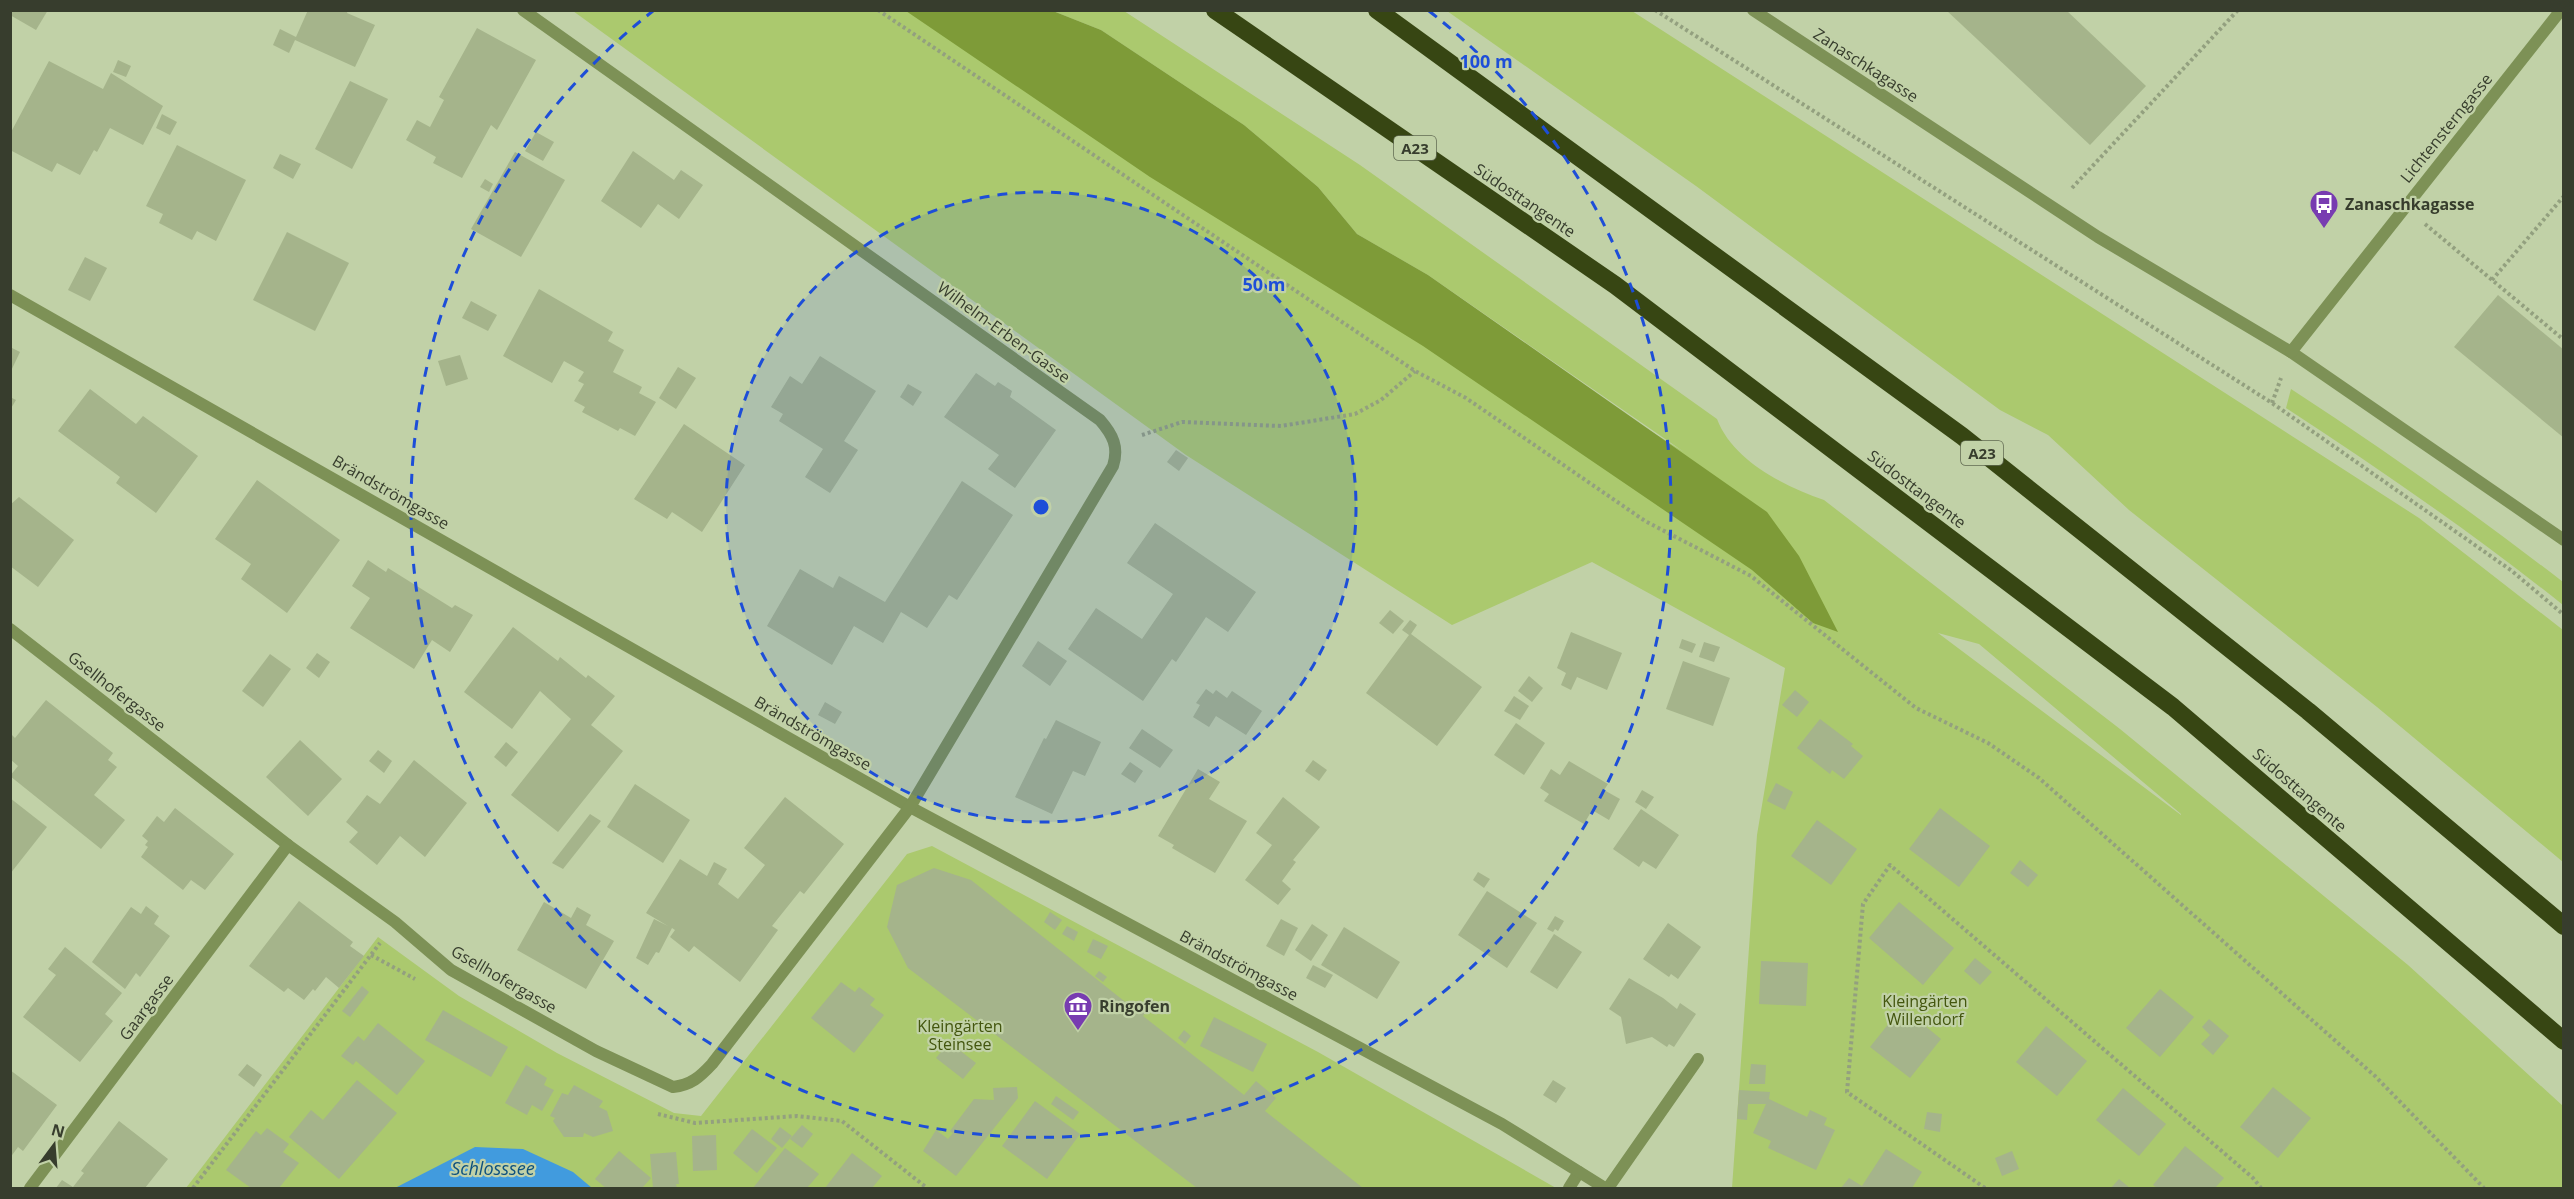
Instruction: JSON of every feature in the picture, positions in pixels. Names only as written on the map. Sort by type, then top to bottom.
[{"type":"highway","name":"Südosttangente","points":[[1215,10],[1615,285],[2173,707],[2564,1041]]},
{"type":"highway","name":"A23","points":[[1377,10],[1962,436],[2308,711],[2564,926]]},
{"type":"street","name":"Wilhelm-Erben-Gasse","points":[[523,10],[1100,420],[1115,443]]},
{"type":"street","name":"Zanaschkagasse","points":[[1753,10],[2098,237],[2291,352],[2564,540]]},
{"type":"street","name":"Lichtensterngasse","points":[[2291,352],[2561,10]]},
{"type":"street","name":"Brändströmgasse","points":[[10,295],[910,807],[1502,1124],[1606,1188]]},
{"type":"street","points":[[910,807],[1113,466],[1116,455],[1115,443]]},
{"type":"street","name":"Gsellhofergasse","points":[[10,628],[288,845],[395,922],[451,970],[596,1051],[673,1087],[687,1085],[712,1064],[910,807]]},
{"type":"street","name":"Gaargasse","points":[[30,1188],[288,845]]},
{"type":"street","points":[[1606,1188],[1698,1059]]},
{"type":"street","points":[[1569,1188],[1579,1172]]},
{"type":"path","points":[[878,10],[1415,371],[1466,398],[1645,521],[1751,576],[1916,708],[1988,743],[2039,778],[2374,1076],[2484,1188]]},
{"type":"path","points":[[1655,10],[2272,403],[2512,571],[2564,615]]},
{"type":"path","points":[[2054,208],[2238,10]]},
{"type":"path","points":[[2492,280],[2564,196]]},
{"type":"path","points":[[2404,206],[2564,340]]},
{"type":"path","points":[[1115,443],[1182,422],[1281,426],[1355,414],[1381,400],[1415,371]]},
{"type":"path","points":[[1985,1188],[1847,1092],[1863,904],[1890,865],[2253,1178],[2261,1188]]},
{"type":"path","points":[[193,1188],[395,922]]},
{"type":"green space","name":"Kleingärten Willendorf","points":[[573,11],[976,11],[1684,452],[1428,275],[1357,234],[1318,187],[1244,125],[1101,30],[1053,11],[1124,11],[1360,165],[1717,419],[1725,434],[1747,459],[1777,479],[1824,500],[2120,729],[2408,965],[2563,1106],[2563,1188],[1732,1188],[1757,835],[1785,668],[1592,562],[1452,625],[1186,455]],"holes":[[[1938,633],[1979,644],[2181,814],[2181,815]]]},
{"type":"green space","points":[[906,11],[1053,11],[1101,30],[1244,125],[1318,187],[1357,234],[1428,275],[1767,512],[1799,556],[1838,632],[1813,623],[1752,570],[1423,346],[1150,177]]},
{"type":"green space","points":[[1447,11],[1632,11],[2419,518],[2563,630],[2563,862],[2377,707],[2129,510],[2048,435],[2000,410],[1696,186]]},
{"type":"green space","points":[[2291,389],[2429,483],[2563,582],[2563,605],[2427,503],[2286,408]]},
{"type":"green space","name":"Kleingärten Steinsee","points":[[932,846],[1318,1052],[1556,1188],[186,1188],[378,937],[459,996],[557,1053],[674,1113],[701,1116],[907,854]]},
{"type":"water","name":"Schlosssee","points":[[475,1147],[523,1149],[573,1172],[592,1188],[395,1188]]},
{"type":"building","points":[[10,10],[48,10],[36,30],[10,15]]},
{"type":"building","points":[[308,10],[348,10],[347,13],[375,25],[355,67],[295,40],[289,53],[273,45],[280,29],[296,37]]},
{"type":"building","points":[[1946,10],[2066,10],[2146,86],[2090,145]]},
{"type":"building","points":[[477,28],[536,60],[497,130],[491,125],[462,178],[433,163],[436,157],[406,140],[417,120],[430,127],[444,100],[439,97]]},
{"type":"building","points":[[118,60],[131,66],[126,77],[113,72]]},
{"type":"building","points":[[49,61],[103,89],[111,73],[163,106],[143,145],[110,128],[97,152],[94,150],[80,175],[57,163],[52,172],[10,150],[10,134]]},
{"type":"building","points":[[350,81],[388,99],[352,169],[315,149]]},
{"type":"building","points":[[162,114],[177,122],[170,135],[156,128]]},
{"type":"building","points":[[536,132],[554,142],[543,161],[525,151]]},
{"type":"building","points":[[177,145],[246,180],[216,241],[197,231],[192,240],[159,223],[163,214],[146,206]]},
{"type":"building","points":[[633,151],[674,180],[681,170],[703,185],[679,219],[658,204],[641,228],[601,201]]},
{"type":"building","points":[[515,152],[565,180],[521,257],[471,229]]},
{"type":"building","points":[[280,154],[301,164],[293,179],[273,168]]},
{"type":"building","points":[[485,179],[493,184],[489,192],[480,187]]},
{"type":"building","points":[[287,232],[349,263],[315,331],[253,300]]},
{"type":"building","points":[[85,257],[107,268],[90,301],[68,290]]},
{"type":"building","points":[[539,289],[613,332],[608,341],[624,350],[613,372],[642,387],[639,393],[656,402],[635,436],[620,428],[618,431],[582,412],[585,407],[574,401],[584,384],[578,381],[584,372],[564,361],[552,383],[503,356]]},
{"type":"building","points":[[2498,295],[2564,350],[2564,438],[2454,347]]},
{"type":"building","points":[[471,301],[497,315],[488,331],[462,318]]},
{"type":"building","points":[[10,347],[20,352],[10,373]]},
{"type":"building","points":[[460,355],[468,379],[446,386],[438,361]]},
{"type":"building","points":[[820,356],[876,391],[844,441],[858,450],[830,493],[805,477],[823,449],[779,421],[783,414],[771,407],[790,376],[802,384]]},
{"type":"building","points":[[678,367],[696,378],[676,409],[659,398]]},
{"type":"building","points":[[976,373],[995,386],[998,382],[1012,391],[1010,397],[1056,430],[1015,488],[988,469],[999,455],[944,417]]},
{"type":"building","points":[[908,384],[922,392],[913,406],[900,397]]},
{"type":"building","points":[[90,389],[136,424],[143,416],[198,456],[156,513],[116,483],[120,477],[58,431]]},
{"type":"building","points":[[10,397],[16,400],[10,410]]},
{"type":"building","points":[[684,424],[745,465],[702,532],[672,512],[667,519],[634,499]]},
{"type":"building","points":[[1176,450],[1188,458],[1179,471],[1167,462]]},
{"type":"building","points":[[257,480],[340,540],[287,613],[241,579],[251,564],[215,539]]},
{"type":"building","points":[[962,481],[1013,515],[957,600],[949,595],[927,628],[901,612],[883,643],[854,626],[832,665],[767,626],[800,569],[833,588],[839,576],[885,602]]},
{"type":"building","points":[[19,497],[74,540],[38,587],[10,566],[10,505]]},
{"type":"building","points":[[1155,523],[1256,592],[1228,632],[1206,617],[1176,662],[1172,659],[1143,701],[1068,649],[1096,608],[1142,639],[1173,594],[1127,563]]},
{"type":"building","points":[[368,560],[386,572],[388,568],[452,608],[455,605],[473,615],[450,652],[432,640],[414,669],[350,628],[370,598],[352,586]]},
{"type":"building","points":[[1390,610],[1404,621],[1393,634],[1379,623]]},
{"type":"building","points":[[1410,620],[1417,625],[1411,634],[1482,687],[1437,746],[1366,693],[1409,635],[1402,630]]},
{"type":"building","points":[[513,627],[558,661],[560,657],[586,678],[588,675],[615,696],[591,725],[623,751],[558,832],[511,795],[571,719],[540,691],[512,729],[464,692]]},
{"type":"building","points":[[1571,632],[1622,653],[1607,690],[1577,677],[1571,690],[1561,685],[1566,673],[1557,668]]},
{"type":"building","points":[[1682,639],[1696,644],[1692,653],[1679,648]]},
{"type":"building","points":[[1038,641],[1067,661],[1050,686],[1022,666]]},
{"type":"building","points":[[1704,642],[1720,647],[1714,662],[1699,657]]},
{"type":"building","points":[[317,653],[330,662],[319,678],[306,668]]},
{"type":"building","points":[[270,654],[291,669],[263,707],[242,691]]},
{"type":"building","points":[[1683,661],[1730,678],[1713,726],[1666,709]]},
{"type":"building","points":[[1529,676],[1543,688],[1532,702],[1518,691]]},
{"type":"building","points":[[1206,689],[1213,694],[1216,690],[1227,698],[1232,691],[1262,711],[1246,735],[1216,716],[1209,727],[1193,717],[1200,705],[1196,703]]},
{"type":"building","points":[[1795,690],[1809,702],[1797,717],[1782,705]]},
{"type":"building","points":[[1514,696],[1529,706],[1520,720],[1504,711]]},
{"type":"building","points":[[46,700],[113,753],[108,760],[117,767],[94,795],[125,820],[101,849],[10,776],[18,766],[10,759],[10,733],[15,738]]},
{"type":"building","points":[[825,702],[842,712],[835,724],[818,715]]},
{"type":"building","points":[[1820,719],[1853,744],[1851,746],[1863,756],[1844,779],[1832,770],[1830,774],[1797,748]]},
{"type":"building","points":[[1056,720],[1101,742],[1085,776],[1073,771],[1052,814],[1015,797],[1044,738],[1046,739]]},
{"type":"building","points":[[1516,723],[1545,743],[1524,775],[1494,755]]},
{"type":"building","points":[[1142,729],[1173,750],[1160,768],[1129,748]]},
{"type":"building","points":[[300,740],[342,779],[308,816],[266,777]]},
{"type":"building","points":[[506,742],[518,752],[506,767],[494,757]]},
{"type":"building","points":[[378,750],[392,761],[384,773],[369,761]]},
{"type":"building","points":[[414,760],[467,803],[425,857],[400,836],[377,865],[349,842],[358,832],[346,822],[367,795],[380,804]]},
{"type":"building","points":[[1313,760],[1327,770],[1319,781],[1305,771]]},
{"type":"building","points":[[1569,761],[1608,784],[1604,790],[1620,799],[1609,820],[1592,810],[1584,824],[1544,801],[1549,794],[1540,788],[1551,769],[1560,775]]},
{"type":"building","points":[[1130,762],[1143,771],[1135,783],[1121,774]]},
{"type":"building","points":[[1198,769],[1220,782],[1209,799],[1247,821],[1215,873],[1172,848],[1174,845],[1158,836]]},
{"type":"building","points":[[1776,783],[1793,792],[1785,810],[1767,801]]},
{"type":"building","points":[[635,784],[690,820],[663,863],[607,827]]},
{"type":"building","points":[[1642,790],[1654,797],[1646,809],[1635,802]]},
{"type":"building","points":[[785,797],[844,844],[804,894],[800,891],[772,926],[778,930],[740,982],[694,946],[689,952],[670,937],[675,930],[672,928],[659,953],[656,952],[648,965],[636,958],[654,919],[668,926],[646,913],[680,859],[707,876],[714,862],[727,869],[718,884],[738,899],[765,865],[744,848]]},
{"type":"building","points":[[1283,797],[1320,827],[1293,860],[1296,862],[1282,881],[1291,889],[1278,905],[1245,880],[1272,845],[1256,833]]},
{"type":"building","points":[[10,798],[47,827],[10,874]]},
{"type":"building","points":[[175,808],[234,854],[205,890],[191,880],[183,890],[141,857],[148,847],[145,845],[148,841],[142,836],[157,816],[164,822]]},
{"type":"building","points":[[1940,808],[1990,846],[1959,887],[1909,849]]},
{"type":"building","points":[[1641,809],[1679,835],[1656,869],[1643,861],[1639,867],[1613,849]]},
{"type":"building","points":[[590,814],[601,821],[563,869],[552,863]]},
{"type":"building","points":[[1817,820],[1857,849],[1831,885],[1791,856]]},
{"type":"building","points":[[2020,860],[2038,875],[2028,887],[2010,873]]},
{"type":"building","name":"Ringofen","points":[[934,868],[971,880],[1133,1008],[1140,1000],[1150,1007],[1143,1016],[1244,1095],[1256,1081],[1276,1098],[1265,1111],[1363,1188],[1197,1188],[908,968],[887,927],[897,885]]},
{"type":"building","points":[[1478,872],[1490,879],[1484,888],[1473,880]]},
{"type":"building","points":[[1487,891],[1537,923],[1507,968],[1458,935]]},
{"type":"building","points":[[299,901],[353,942],[350,946],[364,956],[339,988],[326,977],[304,1000],[288,988],[284,992],[249,966]]},
{"type":"building","points":[[544,902],[571,918],[577,907],[591,915],[586,925],[614,941],[586,989],[517,950]]},
{"type":"building","points":[[1899,902],[1954,948],[1923,985],[1869,938]]},
{"type":"building","points":[[146,906],[159,916],[154,924],[170,936],[140,977],[136,973],[125,989],[92,962],[131,907],[141,914]]},
{"type":"building","points":[[1050,912],[1062,920],[1055,930],[1044,922]]},
{"type":"building","points":[[1555,916],[1564,921],[1558,931],[1555,929],[1553,932],[1547,929]]},
{"type":"building","points":[[1281,919],[1298,928],[1284,956],[1266,946]]},
{"type":"building","points":[[1668,923],[1701,947],[1678,979],[1671,974],[1669,977],[1643,959]]},
{"type":"building","points":[[1312,924],[1328,935],[1311,961],[1295,950]]},
{"type":"building","points":[[1067,926],[1078,932],[1074,941],[1062,934]]},
{"type":"building","points":[[1344,927],[1400,962],[1377,999],[1321,965]]},
{"type":"building","points":[[1554,934],[1582,952],[1557,989],[1530,972]]},
{"type":"building","points":[[1093,939],[1108,946],[1101,959],[1087,952]]},
{"type":"building","points":[[65,947],[122,993],[105,1014],[113,1021],[80,1062],[23,1017],[56,975],[48,969]]},
{"type":"building","points":[[1975,958],[1992,972],[1980,985],[1964,971]]},
{"type":"building","points":[[1761,961],[1808,963],[1806,1006],[1759,1004]]},
{"type":"building","points":[[1313,965],[1333,975],[1325,988],[1306,978]]},
{"type":"building","points":[[1099,971],[1107,977],[1103,982],[1095,976]]},
{"type":"building","points":[[1629,978],[1677,1009],[1680,1003],[1696,1014],[1674,1047],[1669,1044],[1667,1047],[1652,1037],[1626,1044],[1621,1017],[1609,1009]]},
{"type":"building","points":[[841,982],[855,992],[859,987],[875,999],[870,1005],[884,1015],[854,1053],[811,1018]]},
{"type":"building","points":[[362,986],[369,992],[350,1017],[342,1011]]},
{"type":"building","points":[[2160,989],[2194,1017],[2160,1057],[2126,1028]]},
{"type":"building","points":[[1902,1007],[1941,1039],[1910,1078],[1870,1047]]},
{"type":"building","points":[[443,1010],[508,1047],[491,1077],[425,1040]]},
{"type":"building","points":[[1214,1017],[1267,1044],[1253,1072],[1200,1046]]},
{"type":"building","points":[[2209,1019],[2229,1036],[2213,1055],[2201,1044],[2210,1035],[2202,1027]]},
{"type":"building","points":[[378,1023],[425,1061],[397,1095],[356,1061],[353,1065],[341,1056],[358,1036],[364,1041]]},
{"type":"building","points":[[2046,1026],[2087,1061],[2057,1096],[2016,1062]]},
{"type":"building","points":[[1184,1030],[1191,1036],[1185,1044],[1178,1038]]},
{"type":"building","points":[[949,1042],[976,1063],[963,1079],[936,1058]]},
{"type":"building","points":[[247,1064],[262,1075],[254,1087],[238,1075]]},
{"type":"building","points":[[1751,1064],[1766,1065],[1765,1084],[1749,1084]]},
{"type":"building","points":[[526,1065],[547,1078],[544,1085],[554,1090],[542,1111],[532,1105],[527,1115],[505,1103]]},
{"type":"building","points":[[10,1070],[57,1105],[23,1151],[18,1147],[10,1158]]},
{"type":"building","points":[[357,1080],[397,1113],[339,1179],[289,1137],[311,1110],[323,1120]]},
{"type":"building","points":[[1553,1080],[1566,1088],[1556,1103],[1543,1095]]},
{"type":"building","points":[[574,1085],[603,1101],[599,1107],[607,1111],[613,1131],[593,1137],[584,1133],[583,1137],[564,1137],[553,1121],[555,1118],[550,1116],[562,1093],[568,1095]]},
{"type":"building","points":[[1017,1087],[1018,1098],[956,1176],[923,1151],[936,1130],[948,1139],[953,1133],[950,1131],[974,1099],[994,1100],[993,1088]]},
{"type":"building","points":[[2273,1087],[2311,1118],[2278,1158],[2240,1127]]},
{"type":"building","points":[[2123,1088],[2166,1124],[2139,1156],[2096,1120]]},
{"type":"building","points":[[1739,1090],[1770,1092],[1769,1099],[1807,1117],[1810,1110],[1827,1118],[1824,1125],[1835,1130],[1816,1170],[1768,1148],[1771,1141],[1753,1133],[1766,1104],[1748,1104],[1747,1120],[1737,1119]]},
{"type":"building","points":[[1056,1096],[1079,1112],[1073,1120],[1051,1104]]},
{"type":"building","points":[[1035,1101],[1080,1134],[1047,1179],[1002,1146]]},
{"type":"building","points":[[1927,1112],[1942,1114],[1940,1132],[1924,1129]]},
{"type":"building","points":[[119,1121],[168,1159],[145,1188],[56,1188],[62,1180],[73,1187],[84,1173],[81,1171]]},
{"type":"building","points":[[802,1125],[813,1134],[802,1148],[790,1139]]},
{"type":"building","points":[[780,1127],[792,1136],[782,1148],[771,1139]]},
{"type":"building","points":[[267,1128],[289,1144],[283,1152],[299,1163],[279,1188],[251,1188],[226,1170],[256,1131],[261,1135]]},
{"type":"building","points":[[752,1129],[777,1148],[757,1173],[733,1153]]},
{"type":"building","points":[[716,1135],[717,1170],[693,1171],[692,1136]]},
{"type":"building","points":[[2185,1146],[2224,1178],[2215,1188],[2157,1188],[2153,1185]]},
{"type":"building","points":[[785,1148],[819,1174],[807,1188],[753,1188]]},
{"type":"building","points":[[1886,1149],[1922,1172],[1912,1188],[1841,1188],[1849,1178],[1862,1186]]},
{"type":"building","points":[[619,1151],[651,1178],[642,1188],[606,1188],[595,1179]]},
{"type":"building","points":[[2012,1151],[2019,1169],[2002,1176],[1995,1158]]},
{"type":"building","points":[[676,1152],[679,1184],[676,1184],[677,1188],[653,1188],[650,1154]]},
{"type":"building","points":[[852,1153],[882,1176],[872,1188],[825,1188]]},
{"type":"building","points":[[2119,1179],[2130,1188],[2111,1188]]},
{"type":"place","name":"Zanaschkagasse","points":[[2324,230]]},
{"type":"place","name":"Ringofen","points":[[1078,1032]]}]
